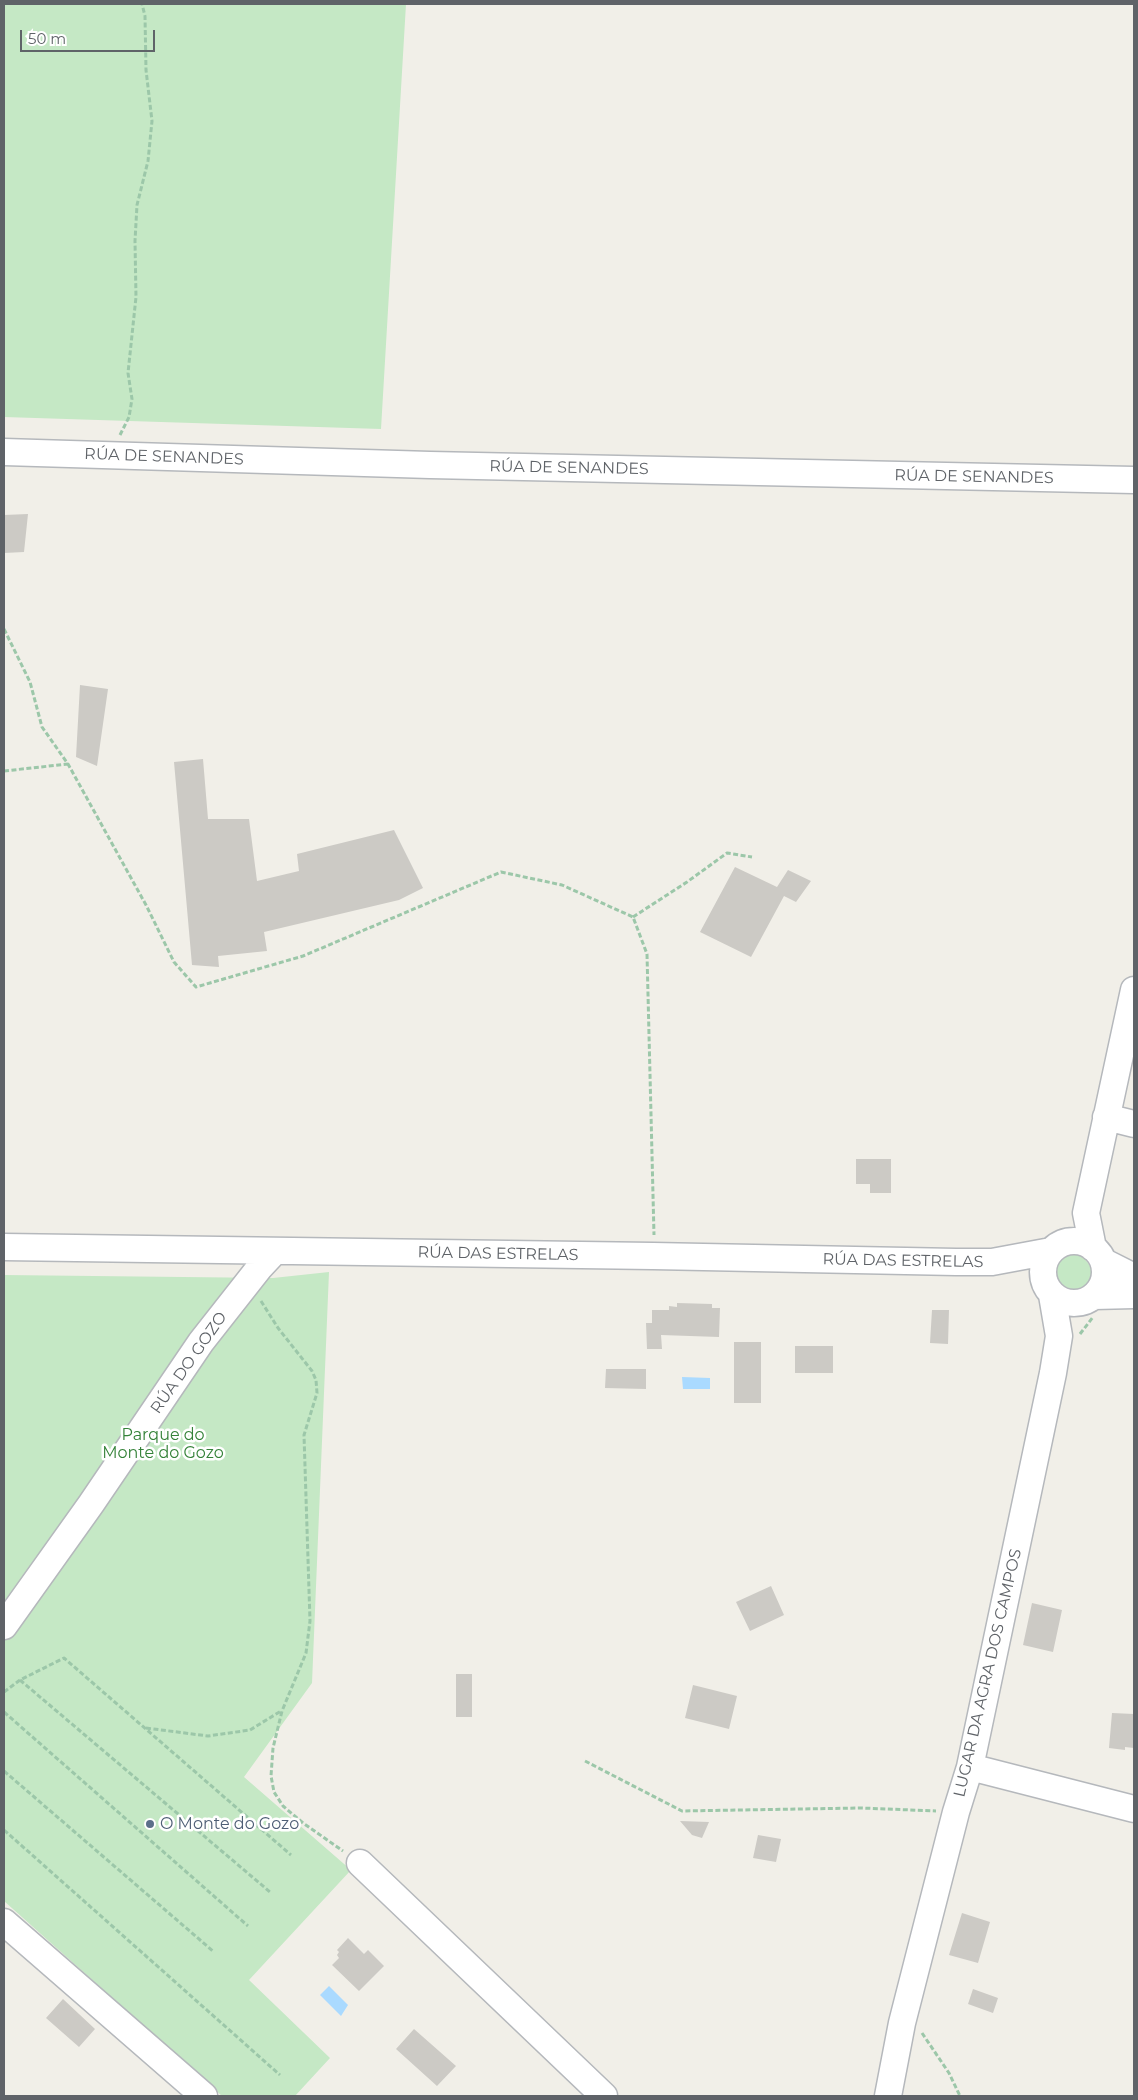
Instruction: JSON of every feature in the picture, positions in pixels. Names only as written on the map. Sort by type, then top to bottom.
[{"type":"street","name":"RÚA DE SENANDES","points":[[4,452],[460,466],[1134,480]]},
{"type":"street","points":[[1093,1304],[1104,1283],[1105,1274],[1086,1213],[1134,990]]},
{"type":"street","points":[[1106,1117],[1134,1124]]},
{"type":"street","points":[[1086,1213],[1043,1264],[1048,1288],[1068,1303],[1093,1304],[1134,1294]]},
{"type":"street","points":[[1058,1246],[1079,1241],[1134,1277]]},
{"type":"street","name":"RÚA DAS ESTRELAS","points":[[4,1247],[992,1262],[1058,1246]]},
{"type":"street","name":"RÚA DO GOZO","points":[[4,1626],[91,1504],[201,1342],[275,1251]]},
{"type":"street","name":"RÚA DAS ESTRELAS","points":[[992,1262],[1048,1288]]},
{"type":"street","name":"LUGAR DA AGRA DOS CAMPOS","points":[[1048,1288],[1069,1336]]},
{"type":"street","name":"LUGAR DA AGRA DOS CAMPOS","points":[[888,2096],[902,2023],[956,1812],[970,1767],[1069,1336],[1093,1304]]},
{"type":"street","points":[[970,1767],[1134,1809]]},
{"type":"street","points":[[360,1863],[604,2096]]},
{"type":"street","points":[[4,1922],[204,2096]]},
{"type":"path","points":[[116,455],[118,440],[129,418],[132,399],[128,373],[136,297],[135,242],[137,205],[148,161],[152,121],[146,70],[145,16],[142,4]]},
{"type":"path","points":[[4,629],[30,682],[42,727],[68,764],[146,905],[174,962],[196,987],[303,956],[501,872],[562,885],[633,917],[647,954],[654,1229]]},
{"type":"path","points":[[4,771],[68,764]]},
{"type":"path","points":[[633,917],[727,853],[752,857]]},
{"type":"path","points":[[248,1282],[278,1328],[312,1371],[316,1380],[317,1392],[304,1435],[310,1621],[306,1653],[282,1711],[273,1748],[271,1776],[274,1792],[283,1806],[303,1823],[360,1863]]},
{"type":"path","points":[[1069,1336],[1092,1318],[1093,1304]]},
{"type":"path","points":[[4,1692],[20,1680],[64,1658],[291,1855]]},
{"type":"path","points":[[20,1680],[270,1892]]},
{"type":"path","points":[[145,1728],[208,1736],[250,1730],[282,1711]]},
{"type":"path","points":[[4,1712],[248,1926]]},
{"type":"path","points":[[585,1761],[682,1811],[862,1808],[956,1812]]},
{"type":"path","points":[[4,1771],[214,1952]]},
{"type":"path","points":[[4,1830],[280,2075]]},
{"type":"path","points":[[902,2023],[919,2029],[950,2073],[960,2096]]},
{"type":"green space","points":[[4,4],[406,4],[381,429],[4,417]]},
{"type":"green space","points":[[1071,1254],[1086,1260],[1092,1275],[1086,1290],[1071,1296],[1056,1290],[1050,1275],[1056,1260]]},
{"type":"green space","name":"Parque do Monte do Gozo","points":[[329,1272],[312,1683],[244,1777],[351,1870],[249,1980],[330,2058],[295,2096],[222,2096],[4,1901],[4,1275],[273,1278]]},
{"type":"water","points":[[682,1377],[710,1378],[710,1389],[683,1389]]},
{"type":"water","points":[[329,1986],[348,2005],[341,2016],[320,1995]]},
{"type":"building","points":[[28,514],[24,552],[4,553],[4,515]]},
{"type":"building","points":[[80,685],[108,689],[97,766],[76,757]]},
{"type":"building","points":[[203,759],[208,819],[249,819],[257,881],[299,871],[297,854],[394,830],[423,888],[399,900],[264,932],[267,951],[218,956],[219,967],[192,965],[174,762]]},
{"type":"building","points":[[735,867],[777,887],[788,870],[811,881],[796,902],[784,896],[751,957],[700,932]]},
{"type":"building","points":[[856,1159],[891,1159],[891,1193],[870,1193],[870,1184],[856,1184]]},
{"type":"building","points":[[677,1303],[712,1304],[712,1308],[720,1308],[719,1337],[661,1335],[662,1349],[647,1349],[646,1323],[652,1323],[652,1310],[669,1310],[669,1306],[677,1307]]},
{"type":"building","points":[[932,1310],[949,1310],[948,1344],[930,1343]]},
{"type":"building","points":[[734,1342],[761,1342],[761,1403],[734,1403]]},
{"type":"building","points":[[795,1346],[833,1346],[833,1373],[795,1373]]},
{"type":"building","points":[[606,1369],[646,1369],[646,1389],[605,1388]]},
{"type":"building","points":[[771,1586],[784,1615],[750,1631],[736,1602]]},
{"type":"building","points":[[1032,1603],[1062,1610],[1053,1652],[1023,1645]]},
{"type":"building","points":[[456,1674],[472,1674],[472,1717],[456,1717]]},
{"type":"building","points":[[693,1685],[737,1696],[729,1729],[685,1718]]},
{"type":"building","points":[[1112,1713],[1134,1714],[1134,1748],[1125,1747],[1125,1750],[1109,1748]]},
{"type":"building","points":[[680,1821],[709,1822],[702,1838],[692,1835]]},
{"type":"building","points":[[758,1835],[781,1839],[776,1862],[753,1858]]},
{"type":"building","points":[[962,1913],[990,1922],[978,1963],[949,1955]]},
{"type":"building","points":[[348,1938],[364,1954],[368,1950],[384,1966],[359,1991],[332,1965],[339,1958],[337,1950]]},
{"type":"building","points":[[973,1989],[998,1998],[993,2013],[968,2004]]},
{"type":"building","points":[[63,1999],[95,2029],[79,2047],[46,2018]]},
{"type":"building","points":[[414,2029],[456,2066],[437,2086],[396,2049]]},
{"type":"place","name":"O Monte do Gozo","points":[[150,1824]]}]
